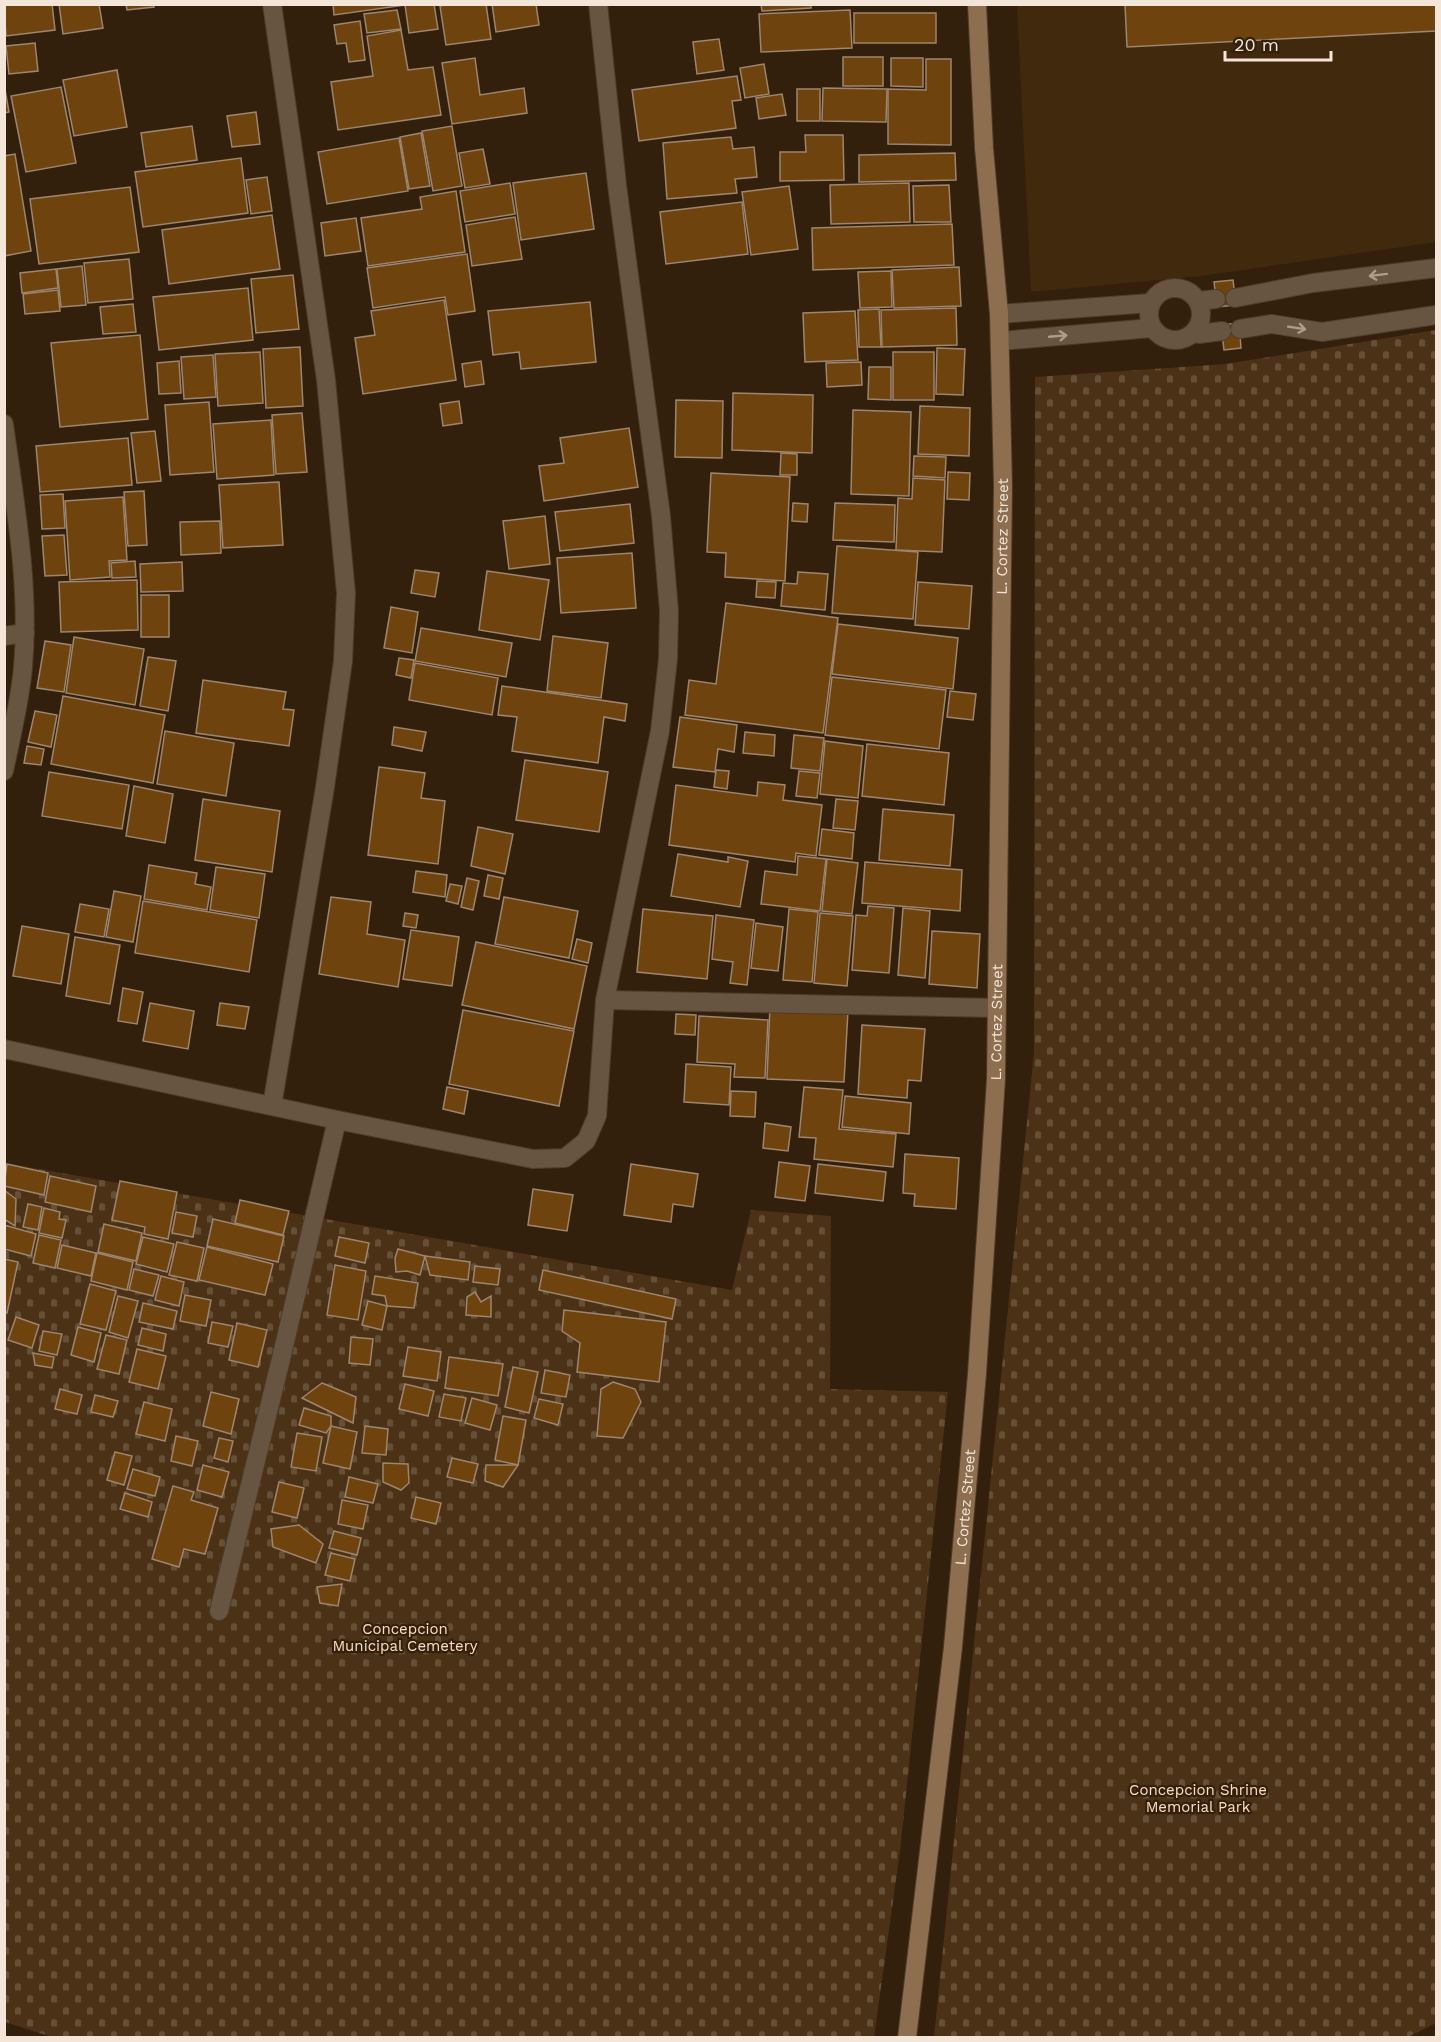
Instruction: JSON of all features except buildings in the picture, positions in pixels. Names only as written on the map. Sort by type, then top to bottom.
[{"type":"main road","name":"L. Cortez Street","points":[[907,2037],[953,1647],[977,1374],[996,1079],[1003,487],[999,314],[984,148],[977,4]]},
{"type":"street","points":[[272,4],[326,380],[346,593],[343,661],[325,787],[272,1106]]},
{"type":"street","points":[[4,1049],[533,1159],[565,1158],[586,1141],[597,1116],[605,1000],[660,730],[668,659],[669,611],[661,516],[617,185],[598,4]]},
{"type":"street","points":[[1235,298],[1313,283],[1437,268]]},
{"type":"street","points":[[1174,288],[1187,291],[1198,301],[1201,318],[1194,332],[1180,340],[1164,339],[1152,328],[1148,315],[1151,303],[1160,293],[1174,288]]},
{"type":"street","points":[[1198,301],[1216,299]]},
{"type":"street","points":[[999,314],[1151,303]]},
{"type":"street","points":[[1194,332],[1199,334],[1272,324],[1322,332],[1437,315]]},
{"type":"street","points":[[1000,341],[1152,328]]},
{"type":"street","points":[[4,424],[25,574],[23,669],[4,771]]},
{"type":"street","points":[[4,636],[25,633]]},
{"type":"street","points":[[605,1000],[997,1008]]},
{"type":"street","points":[[219,1611],[337,1120]]},
{"type":"shaded area","points":[[1017,5],[1436,5],[1436,242],[1201,276],[1031,292]]},
{"type":"green space","name":"Concepcion Shrine Memorial Park","points":[[1436,330],[1436,2023],[1406,2038],[934,2037],[1034,1053],[1035,377],[1226,364]]},
{"type":"green space","name":"Concepcion Municipal Cemetery","points":[[4,1163],[732,1290],[751,1210],[831,1216],[830,1389],[948,1392],[900,1851],[874,2037],[55,2038],[5,2022]]}]
